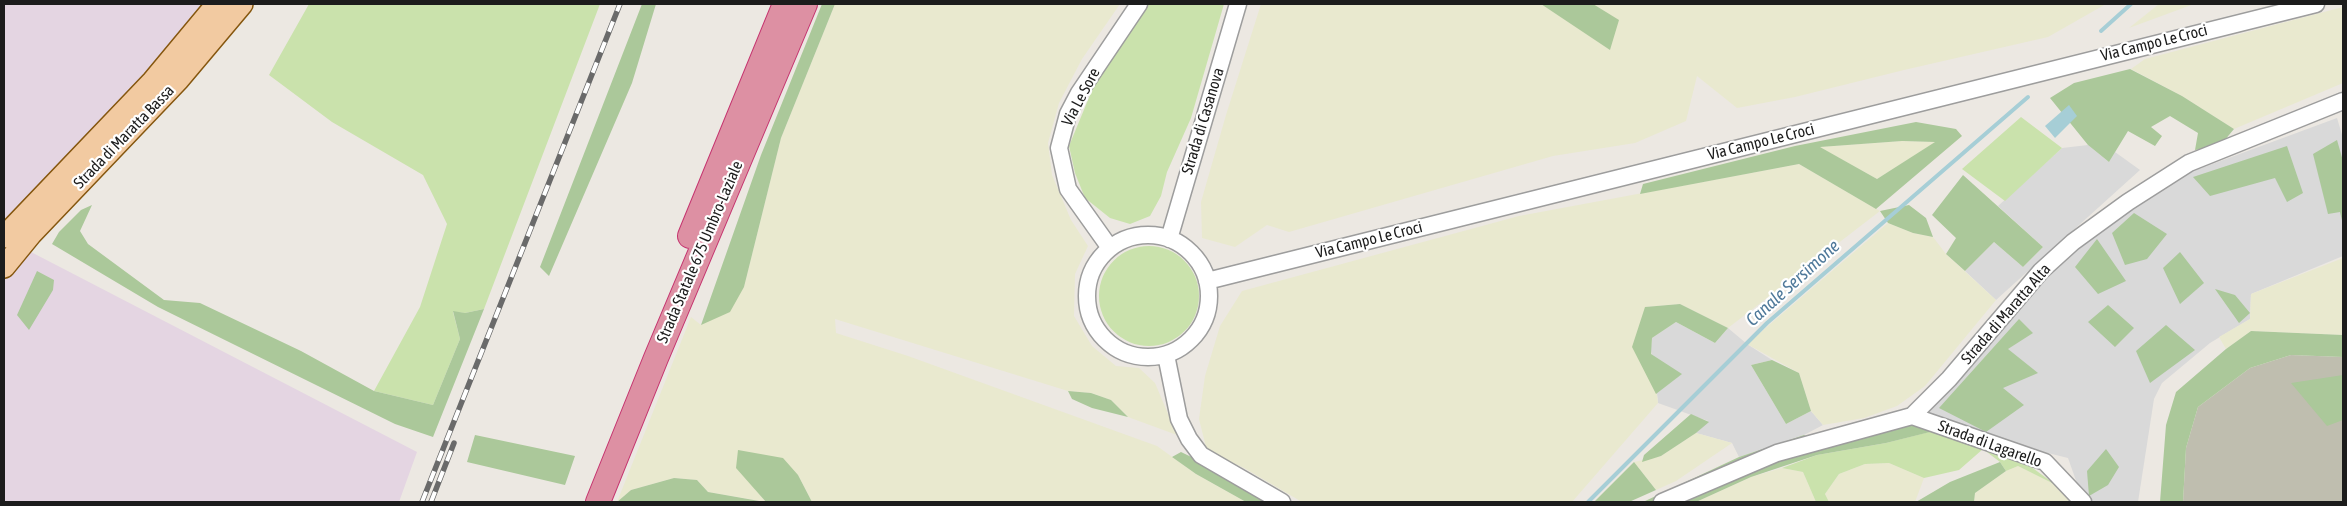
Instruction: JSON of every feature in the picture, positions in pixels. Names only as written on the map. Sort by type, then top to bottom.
[{"type":"highway","name":"Strada Statale 675 Umbro-Laziale","points":[[581,502],[785,4]]},
{"type":"highway","name":"Strada Statale 675 Umbro-Laziale","points":[[598,502],[656,358],[805,4]]},
{"type":"main road","name":"Strada di Maratta Bassa","points":[[4,237],[153,81],[218,4]]},
{"type":"main road","name":"Strada di Maratta Bassa","points":[[4,267],[32,234],[178,80],[242,4]]},
{"type":"street","name":"Via Le Sore","points":[[1110,248],[1068,189],[1059,148],[1068,114],[1079,93],[1140,4]]},
{"type":"street","name":"Strada di Casanova","points":[[1169,239],[1238,4]]},
{"type":"street","name":"Via Campo Le Croci","points":[[1207,281],[2316,4]]},
{"type":"street","name":"Strada di Maratta Alta","points":[[1662,502],[1777,453],[1912,416],[1949,379],[2041,271],[2073,242],[2120,207],[2189,163],[2343,100]]},
{"type":"street","points":[[1154,235],[1169,239],[1182,245],[1202,267],[1207,281],[1209,304],[1201,326],[1186,344],[1166,355],[1138,357],[1124,353],[1112,346],[1094,324],[1088,311],[1088,283],[1093,270],[1110,248],[1124,240],[1154,235]]},
{"type":"street","points":[[1166,355],[1179,419],[1189,439],[1201,455],[1282,502]]},
{"type":"street","name":"Strada di Lagarello","points":[[1912,416],[2045,462],[2083,502]]},
{"type":"shaded area","points":[[4,4],[203,4],[148,76],[4,225]]},
{"type":"shaded area","points":[[2337,118],[2343,138],[2343,256],[2251,294],[2250,319],[2210,343],[2162,383],[2154,399],[2138,502],[2092,502],[2079,489],[2068,458],[2000,441],[1926,414],[2056,267],[2108,222],[2180,176]]},
{"type":"shaded area","points":[[2088,145],[2109,162],[2115,152],[2140,170],[1996,300],[1965,271],[1994,242],[2023,267],[2043,247],[1998,206],[2062,148]]},
{"type":"shaded area","points":[[4,238],[417,452],[399,502],[4,502]]},
{"type":"shaded area","points":[[1676,322],[1715,343],[1728,328],[1747,344],[1772,360],[1751,365],[1786,424],[1811,411],[1823,425],[1804,435],[1739,457],[1732,443],[1696,433],[1708,421],[1658,403],[1657,393],[1681,374],[1650,355],[1652,338]]},
{"type":"shaded area","points":[[2291,355],[2343,357],[2343,502],[2183,502],[2186,448],[2198,407],[2250,368]]},
{"type":"green space","points":[[309,4],[600,4],[484,309],[465,313],[453,312],[460,339],[433,405],[374,391],[420,307],[447,224],[423,175],[332,122],[269,75]]},
{"type":"green space","points":[[642,4],[656,4],[632,83],[549,276],[540,267]]},
{"type":"green space","points":[[822,4],[835,4],[781,138],[744,287],[730,312],[701,325],[761,155]]},
{"type":"green space","points":[[835,4],[1120,4],[1082,59],[1059,103],[1048,143],[1052,175],[1071,220],[1088,246],[1075,274],[1074,316],[1092,346],[1116,366],[1139,368],[1155,383],[1177,435],[1128,417],[1111,400],[1091,393],[1068,391],[835,319],[836,333],[908,356],[1157,446],[1196,474],[1246,502],[812,502],[798,475],[755,489],[766,502],[708,492],[697,480],[674,478],[631,490],[617,502],[691,317],[701,325],[744,287],[781,138]]},
{"type":"green space","points":[[1148,4],[1224,4],[1191,118],[1167,172],[1161,196],[1150,216],[1130,224],[1110,218],[1085,198],[1075,173],[1069,146],[1095,83]]},
{"type":"green space","points":[[1261,4],[2106,4],[2048,37],[1795,97],[1737,108],[1697,76],[1686,121],[1635,143],[1553,156],[1289,232],[1267,225],[1235,247],[1202,238],[1201,202]]},
{"type":"green space","points":[[1541,4],[1593,4],[1619,20],[1610,50]]},
{"type":"green space","points":[[2159,4],[2194,4],[2129,28]]},
{"type":"green space","points":[[2343,7],[2343,83],[2234,129],[2182,96],[2131,69],[2145,59]]},
{"type":"green space","points":[[2130,69],[2182,96],[2234,129],[2219,147],[2195,150],[2198,133],[2170,116],[2151,127],[2162,136],[2155,146],[2128,131],[2109,162],[2088,145],[2050,98],[2074,83]]},
{"type":"green space","points":[[2021,117],[2062,148],[2005,201],[1962,169]]},
{"type":"green space","points":[[1916,122],[1956,129],[1962,136],[1876,209],[1799,164],[1640,194],[1643,184],[1795,146]],"holes":[[[1902,141],[1935,142],[1877,179],[1820,147]]]},
{"type":"green space","points":[[2337,140],[2343,161],[2343,225],[2340,212],[2328,214],[2313,154]]},
{"type":"green space","points":[[1901,141],[1936,142],[1877,179],[1819,147]]},
{"type":"green space","points":[[2287,146],[2303,193],[2287,202],[2275,178],[2210,196],[2193,177]]},
{"type":"green space","points":[[1799,164],[1880,211],[1728,328],[1680,304],[1645,307],[1658,403],[1572,502],[1302,502],[1244,468],[1207,451],[1199,419],[1205,376],[1220,326],[1242,291],[1519,216]]},
{"type":"green space","points":[[1963,175],[2043,247],[2023,267],[1994,242],[1965,271],[1946,254],[1956,238],[1932,215]]},
{"type":"green space","points":[[92,205],[80,231],[88,244],[164,300],[200,303],[301,351],[374,391],[433,405],[460,339],[453,311],[465,313],[484,309],[433,437],[395,424],[158,307],[52,244],[59,232],[81,210]]},
{"type":"green space","points":[[1909,205],[1926,218],[1933,237],[1913,233],[1888,223],[1880,211]]},
{"type":"green space","points":[[2134,213],[2167,234],[2147,259],[2125,265],[2112,233]]},
{"type":"green space","points":[[1888,223],[1913,233],[1933,237],[1946,254],[1996,300],[1925,386],[1897,406],[1864,418],[1823,425],[1811,411],[1799,373],[1747,344]]},
{"type":"green space","points":[[2097,239],[2126,281],[2098,294],[2075,267]]},
{"type":"green space","points":[[1149,246],[1168,250],[1185,260],[1195,277],[1199,296],[1195,315],[1185,332],[1168,342],[1149,346],[1130,342],[1113,332],[1103,315],[1099,296],[1103,277],[1113,260],[1130,250]]},
{"type":"green space","points":[[2180,252],[2204,283],[2180,304],[2163,268]]},
{"type":"green space","points":[[2343,258],[2343,335],[2251,331],[2226,349],[2219,337],[2250,319],[2251,294]]},
{"type":"green space","points":[[37,271],[54,280],[53,290],[29,330],[17,315]]},
{"type":"green space","points":[[2215,289],[2235,295],[2250,313],[2239,323]]},
{"type":"green space","points":[[1680,304],[1728,328],[1715,343],[1676,322],[1652,338],[1651,354],[1682,374],[1656,394],[1632,347],[1645,307]]},
{"type":"green space","points":[[2108,305],[2134,328],[2115,347],[2088,322]]},
{"type":"green space","points":[[2019,319],[2033,333],[2008,349],[2038,373],[2003,388],[2024,405],[1986,432],[1939,408]]},
{"type":"green space","points":[[2166,325],[2195,350],[2150,383],[2136,351]]},
{"type":"green space","points":[[2251,331],[2343,335],[2343,357],[2291,355],[2250,368],[2198,407],[2186,448],[2183,502],[2160,502],[2166,425],[2176,392],[2226,349]]},
{"type":"green space","points":[[1772,360],[1799,373],[1811,411],[1786,424],[1751,365]]},
{"type":"green space","points":[[2343,375],[2343,420],[2327,426],[2291,383]]},
{"type":"green space","points":[[1068,391],[1091,393],[1111,400],[1128,417],[1092,408],[1072,399]]},
{"type":"green space","points":[[1691,414],[1709,422],[1661,456],[1642,462],[1644,455]]},
{"type":"green space","points":[[1914,424],[1934,431],[1886,443],[1817,455],[1751,477],[1696,502],[1643,502],[1739,457],[1804,435],[1823,447]]},
{"type":"green space","points":[[1937,430],[2023,461],[2056,485],[2018,466],[2006,471],[2000,462],[1983,449],[1959,470],[1924,478],[1889,463],[1865,464],[1839,474],[1825,494],[1829,502],[1816,502],[1803,472],[1782,468],[1817,455],[1886,443]]},
{"type":"green space","points":[[1696,433],[1732,443],[1676,481],[1656,490],[1634,462],[1661,456]]},
{"type":"green space","points":[[475,435],[575,456],[565,485],[467,462]]},
{"type":"green space","points":[[2106,449],[2119,467],[2108,485],[2089,496],[2087,471]]},
{"type":"green space","points":[[738,450],[783,458],[798,475],[812,502],[766,502],[736,468]]},
{"type":"green space","points":[[1181,452],[1208,465],[1270,502],[1246,502],[1196,474],[1172,457]]},
{"type":"green space","points":[[1634,462],[1656,490],[1629,502],[1594,502]]},
{"type":"green space","points":[[2000,462],[2006,471],[1975,493],[1974,502],[1916,502],[1950,482]]},
{"type":"green space","points":[[1889,463],[1924,478],[1915,502],[1829,502],[1825,494],[1839,474],[1865,464]]},
{"type":"green space","points":[[2018,466],[2056,485],[2070,502],[1974,502],[1975,493],[2006,471]]},
{"type":"green space","points":[[1782,468],[1803,472],[1816,502],[1696,502],[1751,477]]},
{"type":"green space","points":[[674,478],[697,480],[708,492],[765,502],[617,502],[631,490]]},
{"type":"water","points":[[2069,105],[2077,116],[2055,138],[2045,126]]},
{"type":"waterway","name":"Canale Sersimone","points":[[2101,31],[2131,4]]},
{"type":"waterway","name":"Canale Sersimone","points":[[1588,502],[1767,323],[2028,97]]},
{"type":"railway","points":[[422,502],[620,4]]},
{"type":"railway","points":[[431,502],[454,443]]}]
